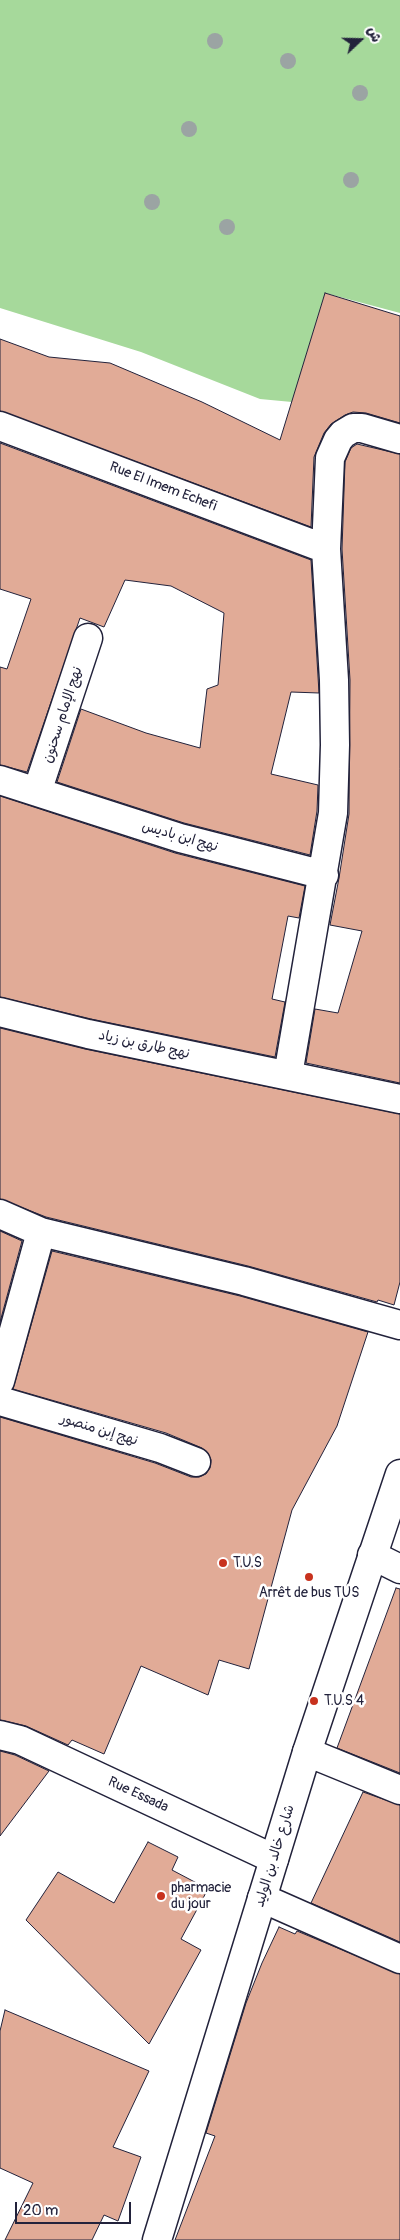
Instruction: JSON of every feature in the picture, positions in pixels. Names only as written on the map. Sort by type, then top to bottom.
[{"type":"street","name":"Rue El Imem Echefi","points":[[0,426],[326,549]]},
{"type":"street","points":[[288,1075],[324,875],[333,813],[336,745],[332,622],[326,549],[330,458],[338,440],[347,430],[357,428],[400,439]]},
{"type":"street","name":"نهج الإمام سحنون","points":[[37,792],[88,638]]},
{"type":"street","name":"نهج ابن باديس","points":[[0,780],[180,838],[324,875]]},
{"type":"street","name":"نهج طارق بن زياد","points":[[0,1012],[88,1034],[400,1099]]},
{"type":"street","points":[[0,1214],[41,1232],[244,1281],[400,1325]]},
{"type":"street","points":[[0,1380],[41,1232]]},
{"type":"street","name":"نهج إبن منصور","points":[[0,1401],[160,1448],[196,1462]]},
{"type":"street","name":"شارع خالد بن الوليد","points":[[157,2240],[307,1752],[400,1474]]},
{"type":"street","points":[[372,1555],[400,1569]]},
{"type":"street","name":"Rue Essada","points":[[0,1735],[20,1740],[274,1859]]},
{"type":"street","points":[[307,1752],[400,1790]]},
{"type":"street","points":[[262,1898],[400,1958]]},
{"type":"green space","points":[[0,0],[400,0],[400,313],[325,293],[292,402],[260,399],[141,352],[0,308]]},
{"type":"building","points":[[325,293],[400,316],[400,423],[366,413],[353,412],[331,424],[324,433],[314,457],[311,527],[0,411],[0,339],[49,357],[110,363],[202,402],[280,440]]},
{"type":"building","points":[[0,443],[311,560],[319,693],[291,692],[271,774],[318,785],[317,811],[310,855],[184,823],[57,782],[81,709],[146,733],[200,748],[207,689],[218,685],[224,613],[171,586],[125,580],[104,627],[80,618],[27,772],[0,765],[0,667],[7,669],[31,599],[0,589]]},
{"type":"building","points":[[357,444],[400,454],[400,1083],[306,1063],[315,1009],[338,1013],[362,931],[330,925],[349,814],[350,680],[342,549],[345,462],[351,448]]},
{"type":"building","points":[[0,796],[175,853],[305,886],[299,918],[288,916],[272,999],[285,1002],[275,1057],[91,1019],[0,997]]},
{"type":"building","points":[[0,1028],[85,1049],[400,1114],[400,1282],[394,1305],[248,1266],[46,1217],[0,1199]]},
{"type":"building","points":[[0,1231],[22,1241],[0,1322]]},
{"type":"building","points":[[52,1251],[240,1296],[368,1332],[337,1426],[292,1510],[249,1669],[219,1660],[208,1695],[141,1666],[104,1754],[72,1740],[68,1745],[26,1726],[0,1720],[0,1417],[155,1463],[191,1477],[199,1477],[206,1474],[210,1468],[211,1460],[208,1453],[202,1448],[166,1433],[13,1389]]},
{"type":"building","points":[[396,1588],[400,1589],[400,1773],[337,1748]]},
{"type":"building","points":[[0,1751],[15,1755],[49,1771],[0,1836]]},
{"type":"building","points":[[363,1792],[400,1805],[400,1942],[311,1903]]},
{"type":"building","points":[[148,1842],[178,1857],[172,1870],[208,1889],[181,1939],[201,1950],[149,2044],[26,1920],[58,1872],[114,1903]]},
{"type":"building","points":[[279,1927],[295,1934],[297,1931],[400,1974],[400,2240],[175,2240],[215,2136],[206,2133],[246,2003]]},
{"type":"building","points":[[5,2010],[149,2071],[113,2147],[141,2157],[118,2221],[104,2215],[92,2240],[5,2240],[33,2183],[0,2168],[0,2031]]},
{"type":"place","name":"T.U.S","points":[[223,1563]]},
{"type":"place","name":"Arrêt de bus TUS","points":[[309,1577]]},
{"type":"place","name":"T.U.S 4","points":[[314,1701]]},
{"type":"place","name":"pharmacie du jour","points":[[161,1896]]}]
